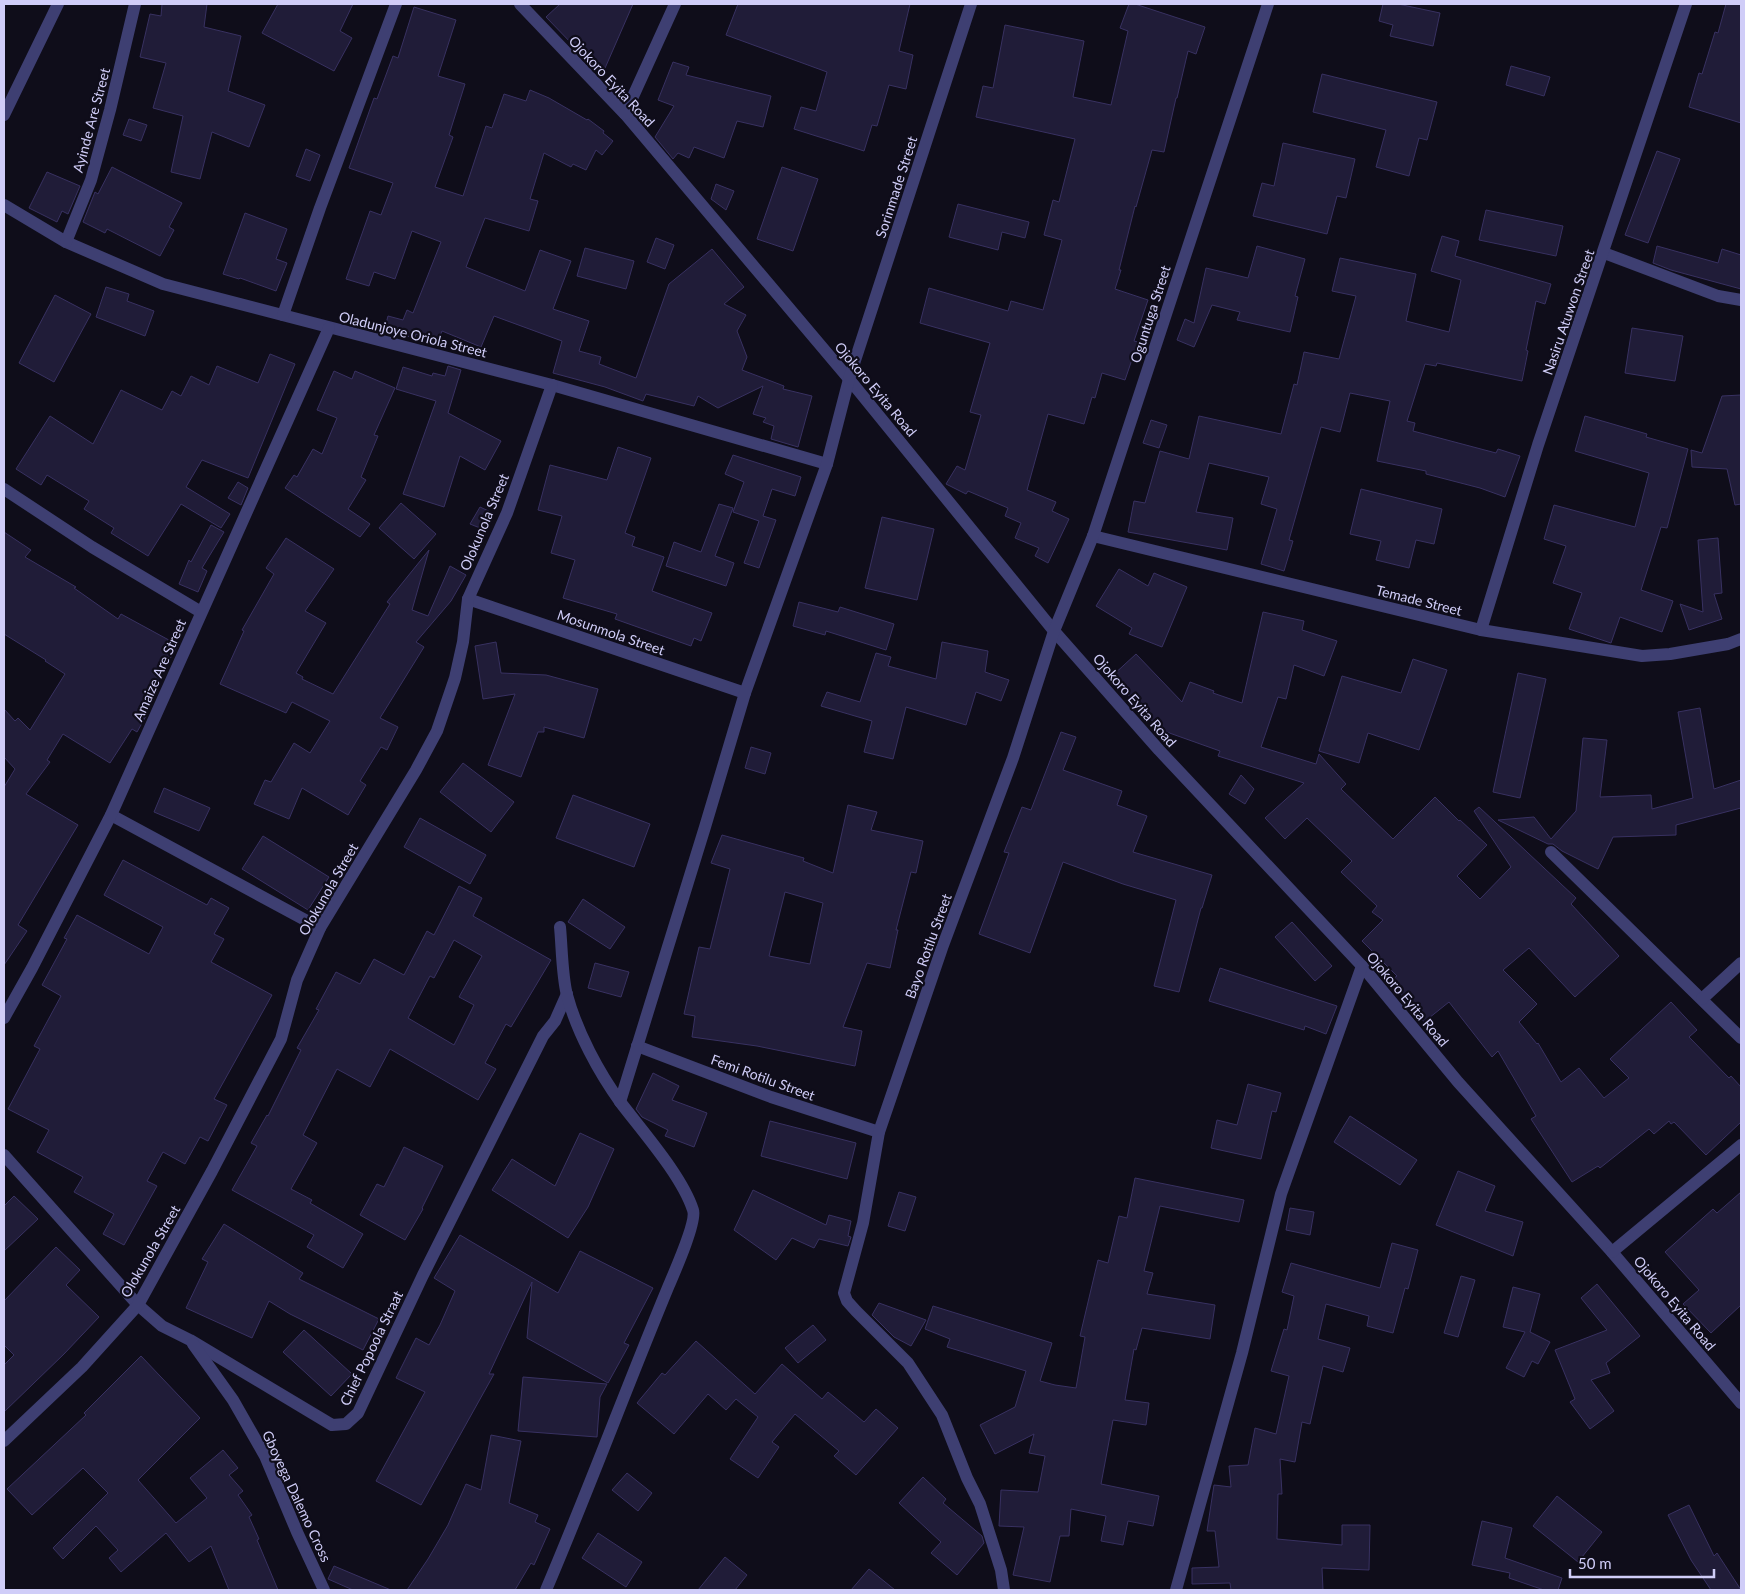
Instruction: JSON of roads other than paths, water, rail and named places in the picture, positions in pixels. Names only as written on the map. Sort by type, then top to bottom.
[{"type":"street","points":[[4,115],[58,4]]},
{"type":"street","name":"Ayinde Are Street","points":[[66,242],[93,171],[110,110],[135,4]]},
{"type":"street","points":[[283,315],[320,208],[396,4]]},
{"type":"street","name":"Ojokoro Eyita Road","points":[[520,4],[625,114],[849,379],[1054,631],[1158,750],[1362,966],[1458,1082],[1612,1252],[1741,1403]]},
{"type":"street","points":[[625,114],[675,4]]},
{"type":"street","name":"Sorinmade Street","points":[[620,1102],[706,827],[745,693],[826,464],[849,379],[971,4]]},
{"type":"street","name":"Oguntuga Street","points":[[1054,631],[1093,536],[1268,4]]},
{"type":"street","name":"Nasiru Atuwon Street","points":[[1481,630],[1538,445],[1686,4]]},
{"type":"street","name":"Oladunjoye Oriola Street","points":[[4,207],[66,242],[162,284],[552,384],[826,464]]},
{"type":"street","points":[[1604,253],[1718,296],[1741,300]]},
{"type":"street","name":"Amaize Are Street","points":[[4,1018],[111,815],[329,328]]},
{"type":"street","name":"Olokunola Street","points":[[4,1441],[82,1367],[138,1305],[212,1171],[281,1039],[297,980],[320,928],[416,770],[437,731],[455,678],[463,642],[468,599],[507,513],[552,384]]},
{"type":"street","points":[[4,489],[92,548],[201,612]]},
{"type":"street","name":"Temade Street","points":[[1093,536],[1481,630],[1642,656],[1670,654],[1728,644],[1741,639]]},
{"type":"street","name":"Mosunmola Street","points":[[468,599],[745,693]]},
{"type":"street","name":"Bayo Rotilu Street","points":[[1004,1590],[1001,1570],[980,1504],[967,1478],[942,1415],[908,1363],[886,1344],[847,1301],[844,1293],[863,1223],[879,1132],[942,948],[1013,758],[1054,631]]},
{"type":"street","points":[[111,815],[320,928]]},
{"type":"street","points":[[1551,852],[1741,1038]]},
{"type":"street","points":[[546,1590],[625,1391],[685,1247],[694,1212],[687,1194],[620,1102],[581,1035],[567,994],[560,928]]},
{"type":"street","points":[[1702,999],[1741,963]]},
{"type":"street","points":[[1176,1590],[1239,1362],[1281,1194],[1362,966]]},
{"type":"street","name":"Chief Popoola Straat","points":[[4,1155],[138,1305],[162,1326],[190,1340],[332,1425],[346,1424],[358,1413],[422,1275],[543,1036],[555,1021],[567,994]]},
{"type":"street","name":"Femi Rotilu Street","points":[[638,1046],[771,1097],[879,1132]]},
{"type":"street","points":[[1612,1252],[1741,1145]]},
{"type":"street","name":"Gboyega Dalemo Cross","points":[[190,1340],[233,1400],[265,1456],[324,1590]]}]
